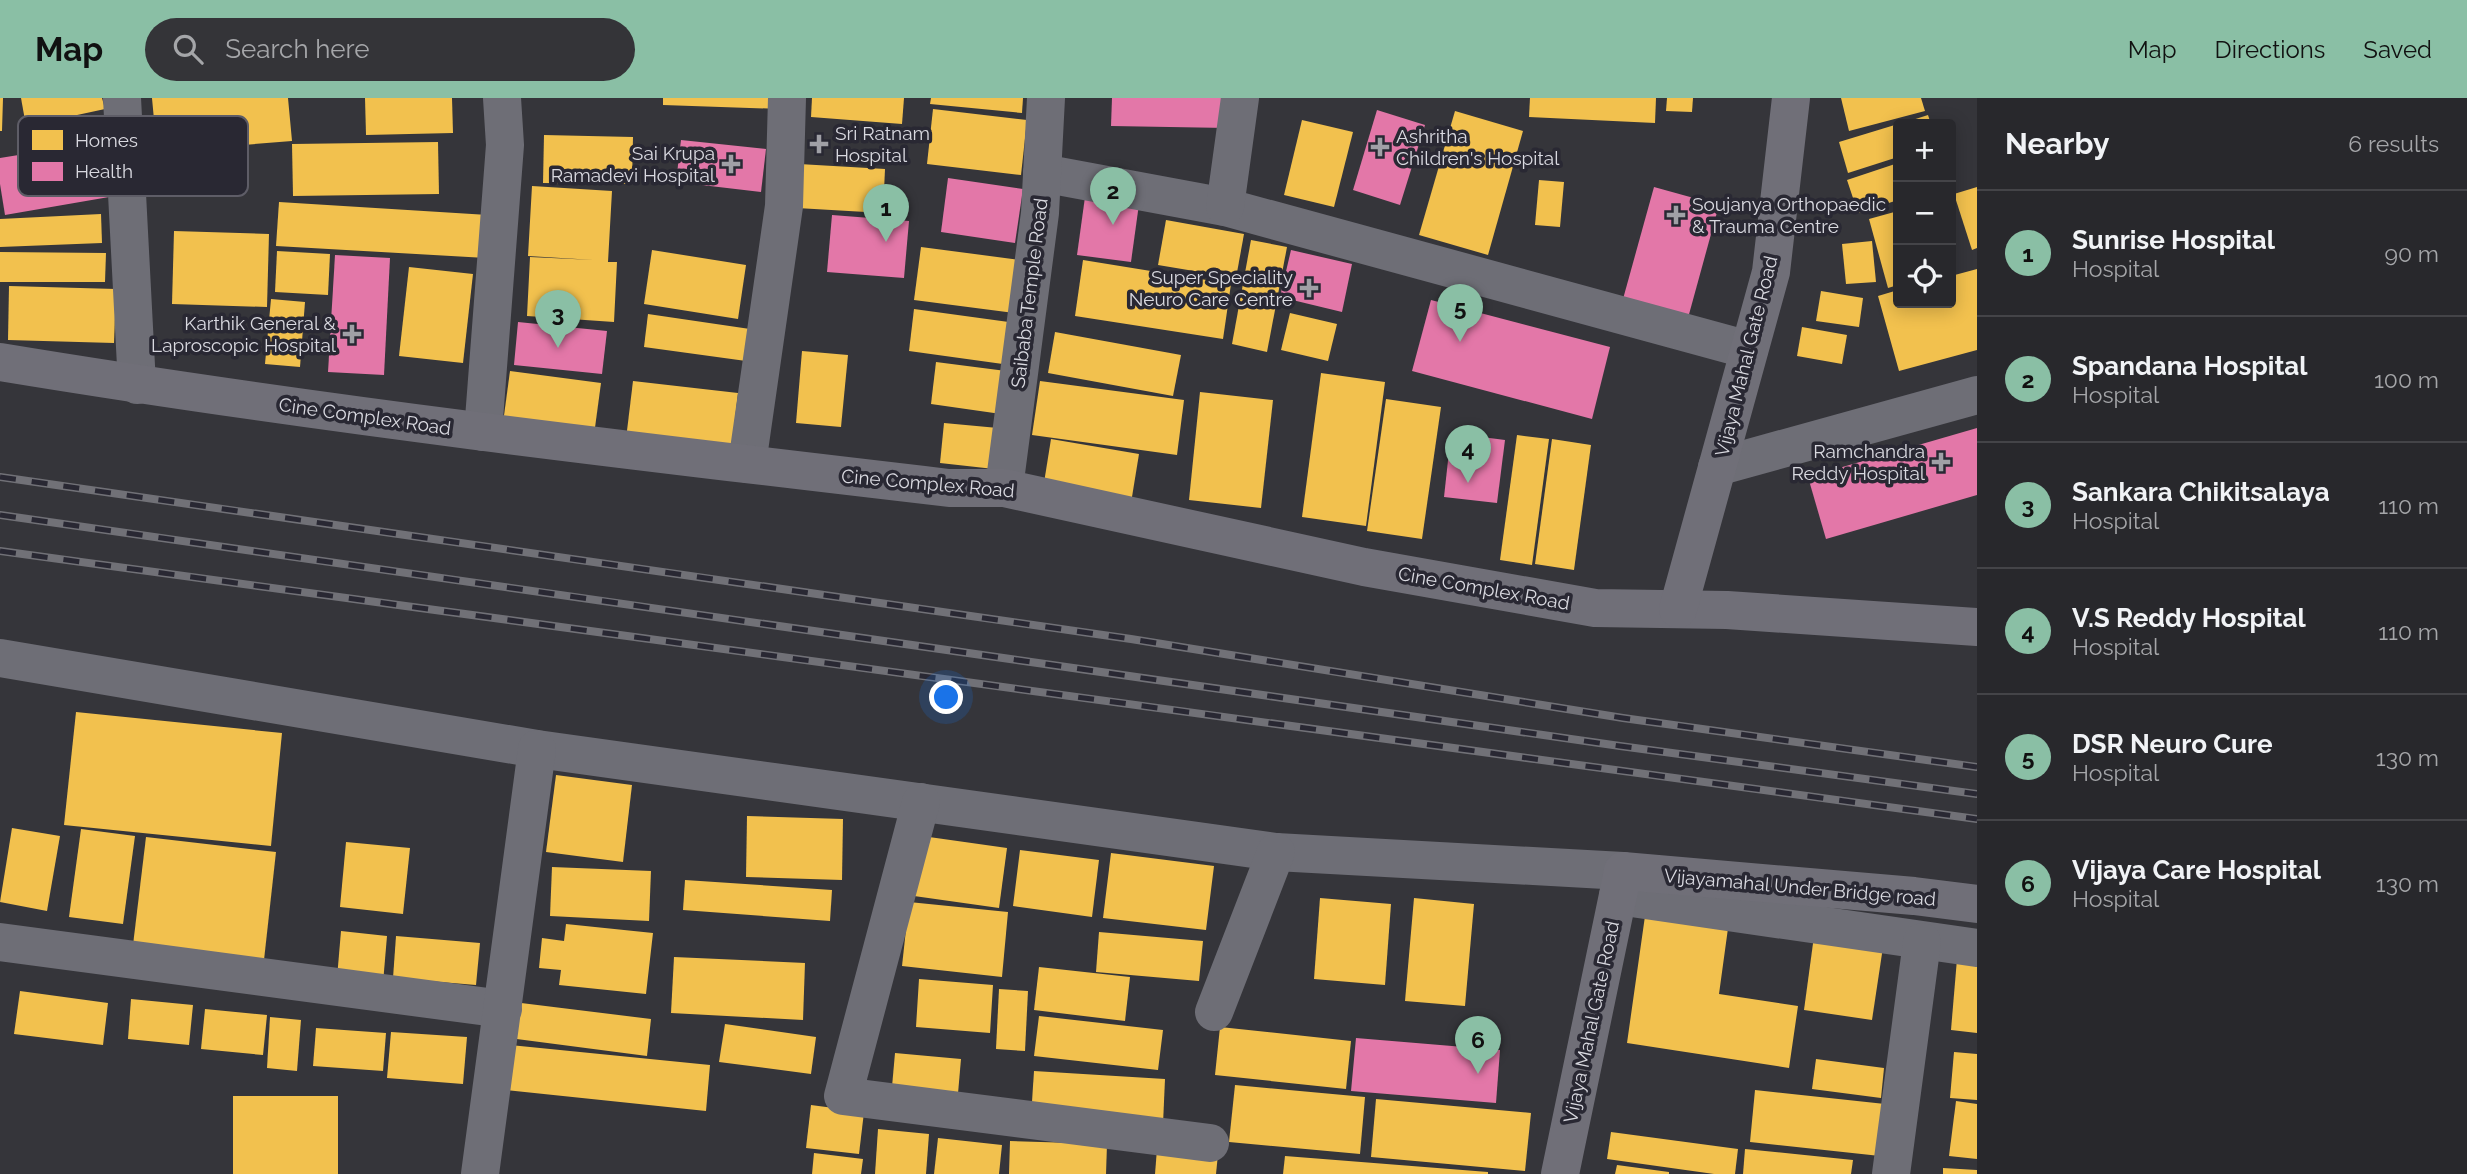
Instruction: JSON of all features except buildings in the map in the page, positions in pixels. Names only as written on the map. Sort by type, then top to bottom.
[{"type":"main road","name":"Vijaya Mahal Gate Road","points":[[1678,609],[1771,272],[1791,98]]},
{"type":"main road","name":"Cine Complex Road","points":[[0,362],[137,385],[535,440],[949,488],[1004,488],[1378,570],[1595,608],[1727,610],[1977,627]]},
{"type":"main road","name":"Vijaya Mahal Gate Road","points":[[1560,1174],[1620,883]]},
{"type":"main road","name":"Vijayamahal Under Bridge road","points":[[1620,883],[1914,896],[1977,904]]},
{"type":"street","points":[[122,98],[123,116]]},
{"type":"street","points":[[483,432],[505,145],[502,98]]},
{"type":"street","points":[[747,464],[784,206],[787,98]]},
{"type":"street","name":"Saibaba Temple Road","points":[[1004,488],[1040,214],[1046,98]]},
{"type":"street","points":[[1225,207],[1240,98]]},
{"type":"street","points":[[1042,173],[1225,207],[1749,350]]},
{"type":"street","points":[[127,196],[137,385]]},
{"type":"street","points":[[1717,467],[1977,395]]},
{"type":"street","points":[[0,659],[537,749],[1276,852],[1620,883],[1922,942],[1977,948]]},
{"type":"street","points":[[480,1174],[537,749]]},
{"type":"street","points":[[921,802],[843,1096],[1210,1143]]},
{"type":"street","points":[[1214,1012],[1276,852]]},
{"type":"street","points":[[0,942],[503,1009]]},
{"type":"street","points":[[1891,1174],[1922,942]]},
{"type":"railway","points":[[0,477],[1131,639],[1623,718],[1977,767]]},
{"type":"railway","points":[[0,515],[1620,746],[1977,794]]},
{"type":"railway","points":[[0,551],[1977,819]]},
{"type":"place","name":"Sri Ratnam Hospital","points":[[819,144]]},
{"type":"place","name":"Ashritha Children's Hospital","points":[[1380,147]]},
{"type":"place","name":"Sai Krupa Ramadevi Hospital","points":[[731,164]]},
{"type":"place","name":"Soujanya Orthopaedic & Trauma Centre","points":[[1676,215]]},
{"type":"place","name":"Spandana Hospital","points":[[1113,225]]},
{"type":"place","name":"Sunrise Hospital","points":[[886,242]]},
{"type":"place","name":"Super Speciality Neuro Care Centre","points":[[1309,288]]},
{"type":"place","name":"Karthik General & Laproscopic Hospital","points":[[352,334]]},
{"type":"place","name":"DSR Neuro Cure","points":[[1460,342]]},
{"type":"place","name":"Sankara Chikitsalaya","points":[[558,348]]},
{"type":"place","name":"Ramchandra Reddy Hospital","points":[[1941,462]]},
{"type":"place","name":"V.S Reddy Hospital","points":[[1468,483]]},
{"type":"place","name":"Vijaya Care Hospital","points":[[1478,1074]]}]
